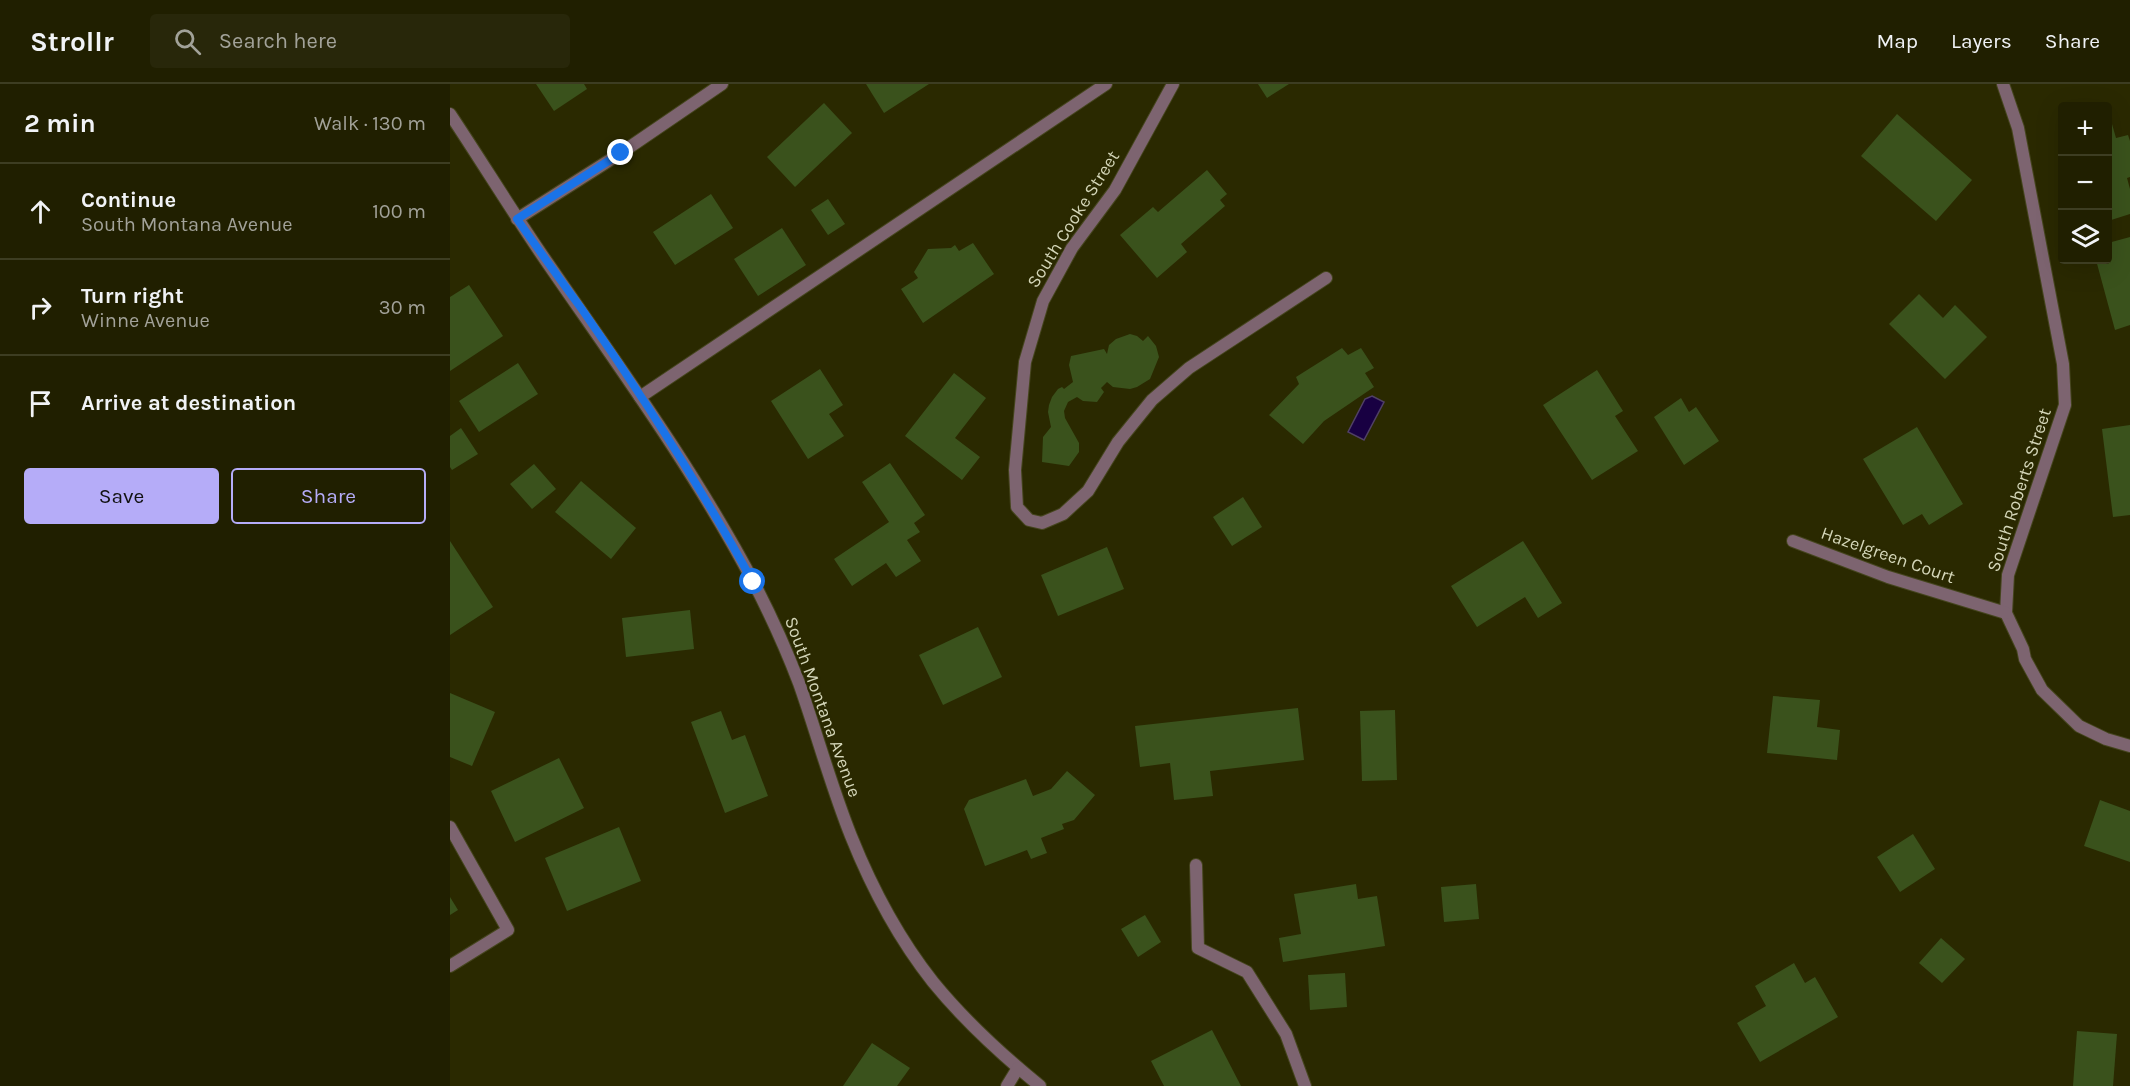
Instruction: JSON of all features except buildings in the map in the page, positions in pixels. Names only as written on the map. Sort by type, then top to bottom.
[{"type":"street","points":[[640,397],[1106,84]]},
{"type":"street","name":"South Cooke Street","points":[[1173,84],[1115,190],[1072,248],[1043,301],[1025,362],[1015,470],[1017,507],[1029,520],[1042,524],[1063,514],[1088,491],[1118,442],[1152,400],[1189,368],[1326,278]]},
{"type":"street","name":"South Roberts Street","points":[[2004,84],[2018,128],[2061,353],[2065,405],[2008,575],[2006,613],[2025,659],[2042,690],[2079,726],[2106,739],[2130,746]]},
{"type":"street","points":[[517,219],[621,153],[714,86]]},
{"type":"street","name":"South Montana Avenue","points":[[450,115],[517,219],[640,397],[726,535],[778,632],[798,682],[851,836],[874,886],[896,925],[932,981],[971,1023],[1040,1086]]},
{"type":"street","name":"Hazelgreen Court","points":[[1793,541],[1888,577],[2006,613]]},
{"type":"street","points":[[450,826],[508,930],[450,966]]},
{"type":"street","points":[[1196,865],[1198,948],[1247,972],[1286,1034],[1305,1086]]},
{"type":"street","points":[[1008,1086],[1018,1068]]},
{"type":"shaded area","points":[[1372,396],[1384,402],[1364,440],[1348,432],[1365,399]]},
{"type":"route","points":[[621,153],[517,219],[667,438],[753,582]]}]
